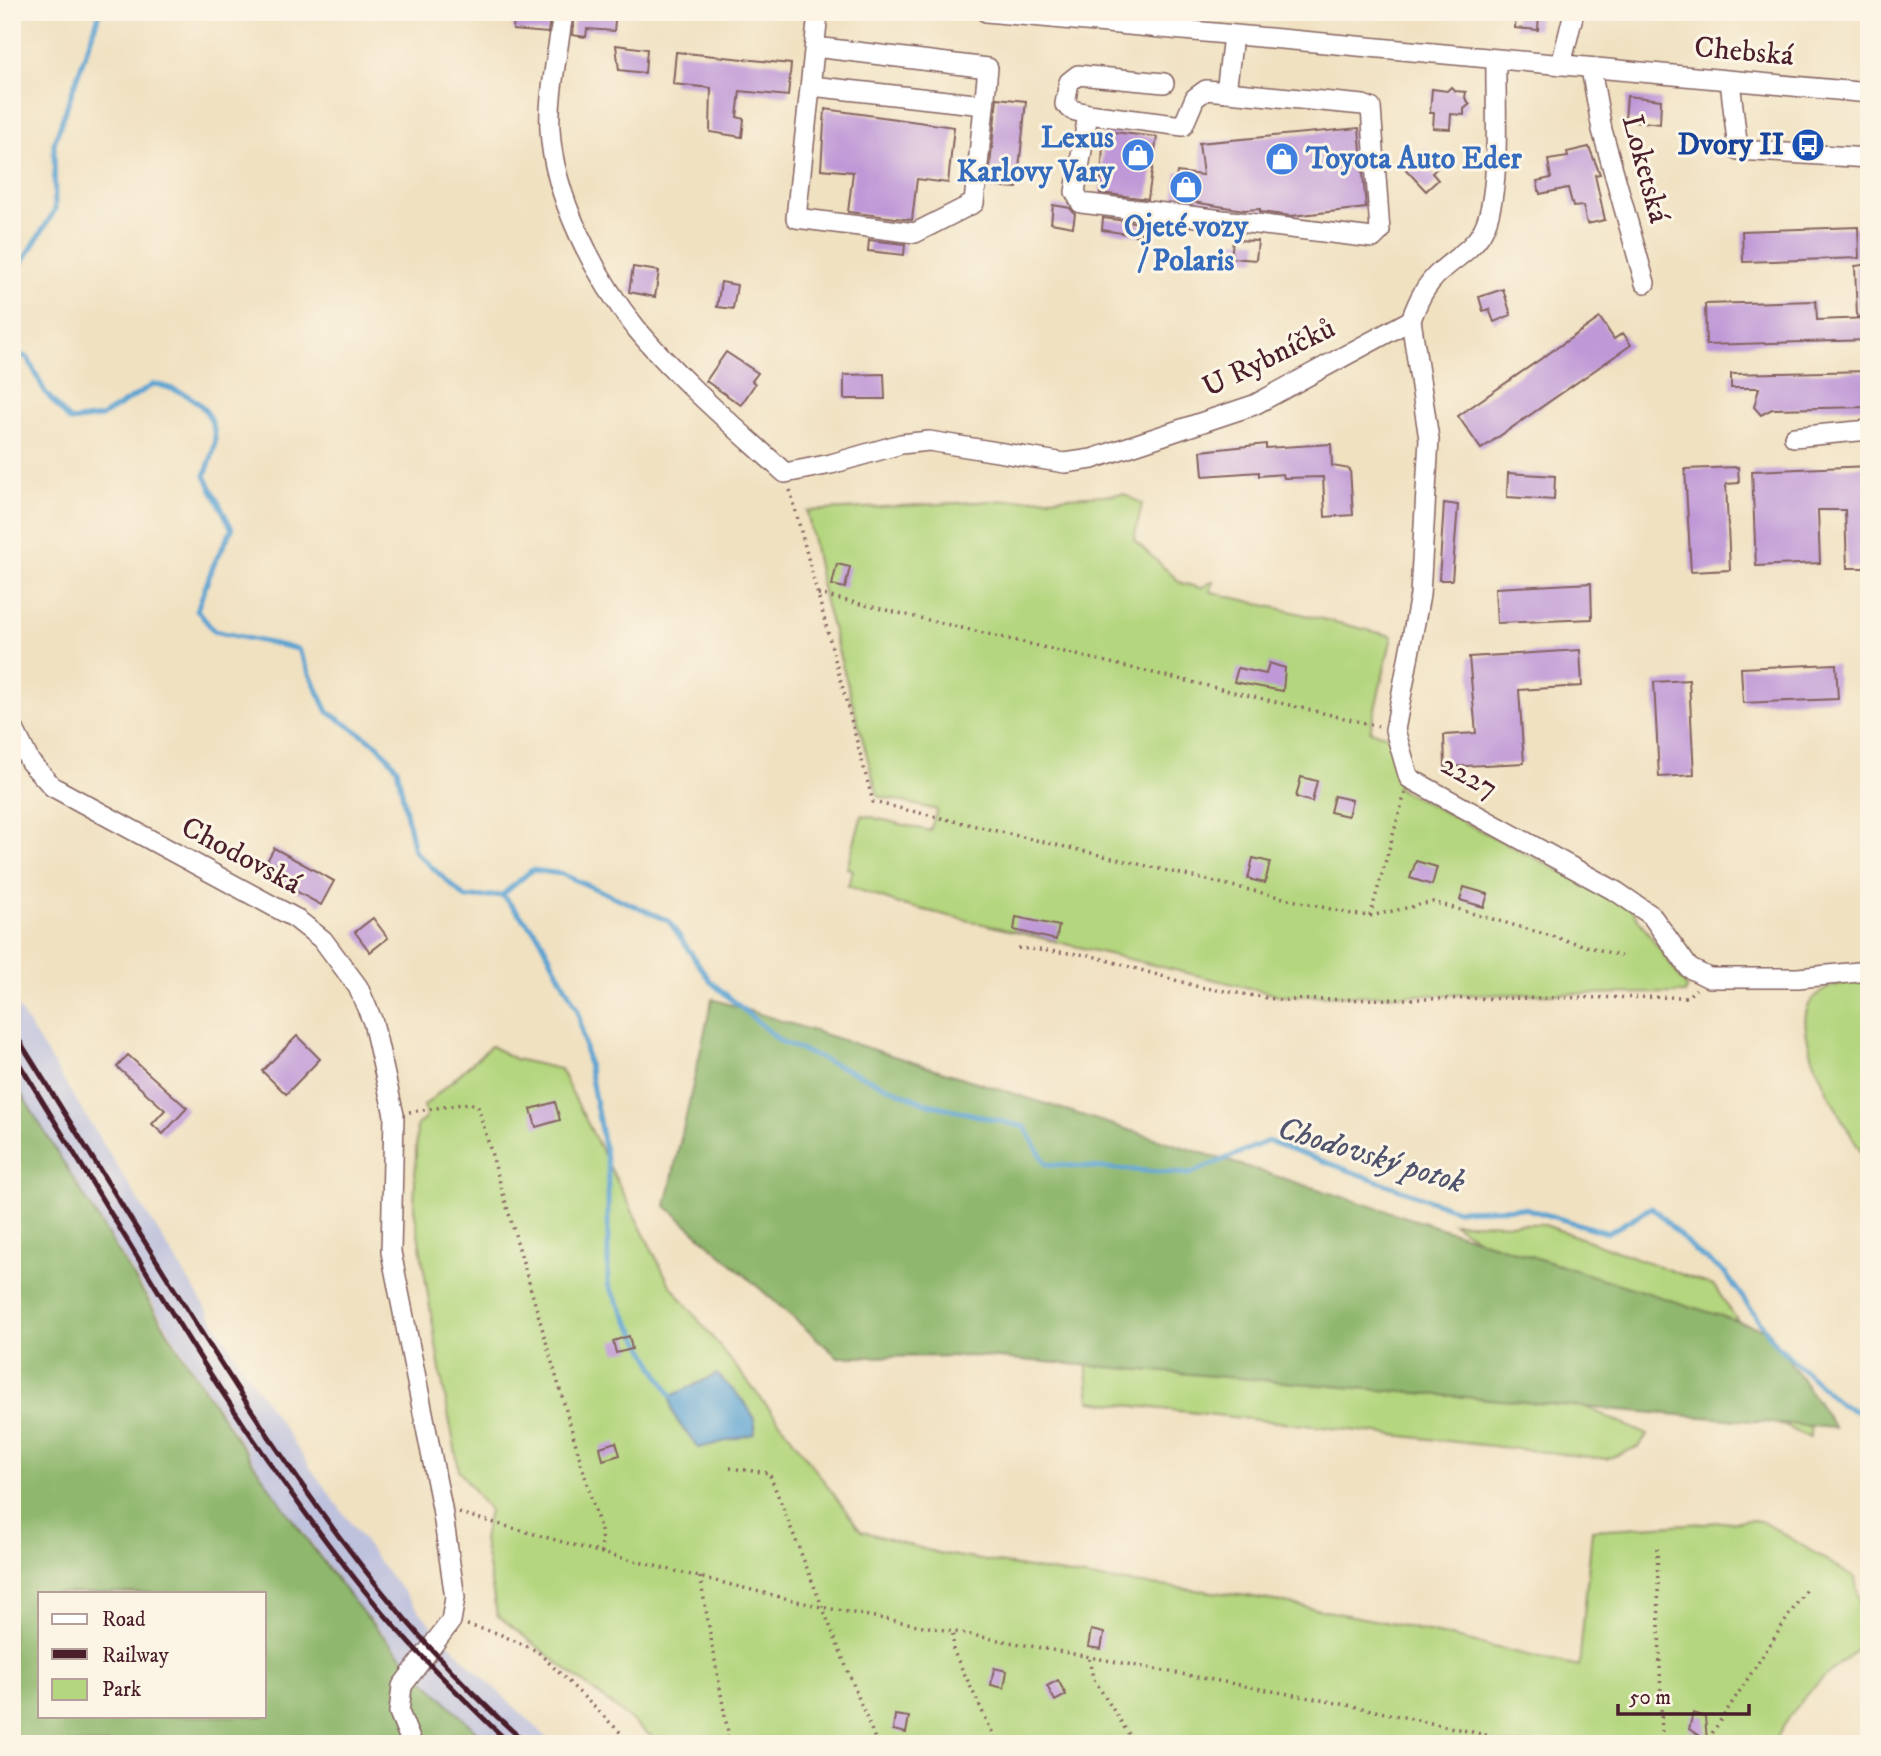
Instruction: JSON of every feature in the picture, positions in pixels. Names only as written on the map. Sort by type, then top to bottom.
[{"type":"street","points":[[563,12],[550,128],[562,195],[596,265],[636,327],[723,417],[785,473]]},
{"type":"street","points":[[815,47],[988,68],[974,203],[915,233],[796,218],[818,12]]},
{"type":"street","name":"Chebská","points":[[986,12],[1139,19],[1233,36],[1869,93]]},
{"type":"street","points":[[1562,65],[1574,12]]},
{"type":"street","points":[[1226,92],[1233,36]]},
{"type":"street","points":[[1410,320],[1421,294],[1440,272],[1465,252],[1483,230],[1493,190],[1496,60]]},
{"type":"street","name":"Loketská","points":[[1591,69],[1602,130],[1645,284]]},
{"type":"street","points":[[1088,114],[1075,192],[1081,203],[1373,238],[1380,231],[1371,108],[1363,105],[1226,92],[1199,92],[1186,123],[1177,127],[1088,114],[1072,110],[1065,104],[1069,82],[1078,75],[1164,83]]},
{"type":"street","points":[[1730,81],[1738,150],[1869,159]]},
{"type":"street","points":[[810,86],[984,105]]},
{"type":"street","name":"U Rybníčků","points":[[785,473],[831,464],[901,443],[929,441],[1065,463],[1092,459],[1254,405],[1410,320]]},
{"type":"street","name":"2227","points":[[1410,320],[1429,439],[1420,595],[1395,730],[1409,778],[1617,892],[1651,915],[1689,968],[1709,978]]},
{"type":"street","points":[[1794,437],[1869,430]]},
{"type":"street","name":"Chodovská","points":[[12,725],[30,762],[53,786],[295,918],[323,940],[358,987],[373,1022],[394,1115],[391,1252],[442,1508],[456,1598],[451,1621]]},
{"type":"street","points":[[1709,978],[1798,978],[1869,971]]},
{"type":"street","points":[[412,1744],[399,1712],[402,1686],[451,1621]]},
{"type":"path","points":[[785,473],[873,802],[1352,914],[1370,916],[1433,902],[1621,956]]},
{"type":"path","points":[[818,594],[1395,730]]},
{"type":"path","points":[[1370,916],[1409,778]]},
{"type":"path","points":[[1018,948],[1090,955],[1199,987],[1281,1000],[1687,997],[1709,978]]},
{"type":"path","points":[[394,1115],[470,1102],[478,1107],[601,1531],[603,1553]]},
{"type":"path","points":[[730,1468],[769,1473],[877,1744]]},
{"type":"path","points":[[442,1508],[603,1553],[821,1607],[1353,1706],[1527,1744]]},
{"type":"path","points":[[1657,1548],[1660,1743],[1670,1744]]},
{"type":"path","points":[[700,1577],[730,1744]]},
{"type":"path","points":[[1696,1744],[1707,1741],[1807,1588]]},
{"type":"path","points":[[451,1621],[498,1633],[537,1651],[632,1744]]},
{"type":"path","points":[[953,1633],[953,1650],[998,1744]]},
{"type":"path","points":[[1090,1659],[1093,1678],[1135,1744]]},
{"type":"shaded area","points":[[12,998],[244,1369],[312,1470],[386,1571],[428,1621],[554,1744],[489,1744],[434,1691],[352,1598],[276,1495],[208,1392],[12,1079]]},
{"type":"green space","points":[[1124,494],[1142,504],[1134,540],[1181,583],[1201,588],[1213,581],[1211,592],[1392,636],[1370,731],[1390,736],[1399,781],[1397,788],[1629,906],[1687,988],[1685,993],[1283,996],[899,904],[848,886],[853,870],[847,868],[862,815],[930,831],[937,810],[878,796],[825,602],[807,511]]},
{"type":"green space","points":[[1869,980],[1869,1165],[1824,1084],[1807,1037],[1805,1018],[1810,1003],[1822,991],[1844,983]]},
{"type":"green space","points":[[712,999],[1769,1331],[1835,1428],[974,1356],[838,1357],[666,1206]]},
{"type":"green space","points":[[491,1046],[515,1059],[560,1069],[669,1283],[783,1426],[861,1531],[938,1553],[1090,1578],[1248,1596],[1394,1624],[1579,1667],[1592,1530],[1754,1520],[1764,1522],[1855,1578],[1867,1642],[1826,1675],[1802,1700],[1774,1744],[661,1744],[497,1615],[483,1539],[489,1511],[459,1470],[414,1208],[417,1125],[426,1118],[424,1106]]},
{"type":"green space","points":[[12,1079],[175,1343],[304,1536],[384,1636],[489,1744],[12,1744]]},
{"type":"green space","points":[[1453,1223],[1542,1224],[1714,1286],[1771,1369],[1811,1401],[1810,1438],[1717,1391],[1627,1338]]},
{"type":"green space","points":[[1085,1351],[1568,1399],[1648,1435],[1638,1447],[1607,1459],[1090,1401]]},
{"type":"water","points":[[717,1374],[749,1409],[755,1426],[754,1434],[699,1448],[675,1417],[671,1396]]},
{"type":"building","points":[[514,12],[551,12],[548,33],[513,30]]},
{"type":"building","points":[[575,12],[616,12],[614,31],[587,29],[586,37],[572,35]]},
{"type":"building","points":[[1516,12],[1539,14],[1538,30],[1515,28]]},
{"type":"building","points":[[616,45],[647,49],[645,73],[619,70]]},
{"type":"building","points":[[676,52],[791,64],[788,96],[740,91],[737,117],[744,119],[742,137],[710,132],[711,88],[673,84]]},
{"type":"building","points":[[1451,87],[1455,91],[1466,92],[1465,98],[1470,104],[1464,109],[1464,115],[1451,114],[1450,129],[1433,128],[1434,113],[1430,113],[1432,89],[1447,91]]},
{"type":"building","points":[[1627,96],[1661,100],[1660,124],[1625,120]]},
{"type":"building","points":[[997,98],[1026,101],[1017,188],[988,186]]},
{"type":"building","points":[[825,109],[954,127],[948,183],[917,179],[912,220],[848,212],[853,172],[821,169]]},
{"type":"building","name":"Toyota Auto Eder","points":[[1359,128],[1366,208],[1291,216],[1260,212],[1260,209],[1244,210],[1173,199],[1177,172],[1203,175],[1199,143]]},
{"type":"building","name":"Lexus Karlovy Vary","points":[[1104,131],[1157,137],[1148,199],[1100,193]]},
{"type":"building","points":[[1589,147],[1600,174],[1595,175],[1605,220],[1587,224],[1583,206],[1573,207],[1568,188],[1540,194],[1537,181],[1551,178],[1548,160],[1568,157],[1567,152]]},
{"type":"building","points":[[1426,149],[1441,164],[1432,173],[1438,180],[1426,191],[1399,162],[1412,151],[1418,157]]},
{"type":"building","points":[[1053,205],[1070,208],[1075,214],[1073,227],[1051,223]]},
{"type":"building","points":[[1103,218],[1141,223],[1141,236],[1102,230]]},
{"type":"building","points":[[1858,227],[1859,258],[1743,262],[1742,231]]},
{"type":"building","points":[[869,240],[905,244],[904,255],[868,251]]},
{"type":"building","points":[[1233,240],[1258,241],[1256,260],[1231,258]]},
{"type":"building","points":[[1869,264],[1869,316],[1857,317],[1855,266]]},
{"type":"building","points":[[633,267],[659,271],[655,297],[629,292]]},
{"type":"building","points":[[721,282],[737,285],[733,309],[717,307]]},
{"type":"building","points":[[1503,289],[1511,315],[1494,322],[1489,309],[1483,311],[1479,297]]},
{"type":"building","points":[[1816,301],[1817,320],[1869,318],[1869,340],[1706,345],[1705,304]]},
{"type":"building","points":[[1600,318],[1614,339],[1623,333],[1631,345],[1481,449],[1458,416]]},
{"type":"building","points":[[726,352],[758,373],[752,381],[755,384],[741,405],[706,381]]},
{"type":"building","points":[[1869,371],[1869,407],[1772,409],[1761,415],[1754,407],[1759,388],[1731,388],[1731,374]]},
{"type":"building","points":[[884,374],[885,399],[844,399],[844,375]]},
{"type":"building","points":[[1266,444],[1266,448],[1331,444],[1332,466],[1350,469],[1353,515],[1325,517],[1323,477],[1284,478],[1283,474],[1259,476],[1259,472],[1203,476],[1201,451]]},
{"type":"building","points":[[1869,466],[1869,568],[1847,568],[1845,510],[1818,510],[1820,563],[1756,566],[1752,471]]},
{"type":"building","points":[[1738,467],[1739,483],[1726,484],[1730,570],[1691,572],[1685,469]]},
{"type":"building","points":[[1508,473],[1555,476],[1554,500],[1507,497]]},
{"type":"building","points":[[1444,503],[1458,505],[1452,580],[1439,580]]},
{"type":"building","points":[[837,564],[850,567],[845,588],[832,585]]},
{"type":"building","points":[[1591,583],[1592,619],[1497,623],[1495,588]]},
{"type":"building","points":[[1580,650],[1582,686],[1519,690],[1524,763],[1445,767],[1444,735],[1476,733],[1469,657]]},
{"type":"building","points":[[1269,663],[1285,668],[1283,691],[1234,682],[1238,668],[1266,674]]},
{"type":"building","points":[[1836,664],[1838,699],[1743,703],[1741,668]]},
{"type":"building","points":[[1689,680],[1694,775],[1659,777],[1654,682]]},
{"type":"building","points":[[1301,777],[1317,781],[1312,802],[1296,797]]},
{"type":"building","points":[[1334,796],[1352,800],[1348,816],[1330,812]]},
{"type":"building","points":[[274,848],[334,881],[321,905],[261,872]]},
{"type":"building","points":[[1253,858],[1270,862],[1265,883],[1248,879]]},
{"type":"building","points":[[1416,861],[1437,867],[1432,885],[1410,878]]},
{"type":"building","points":[[1464,887],[1488,894],[1484,907],[1460,900]]},
{"type":"building","points":[[1016,917],[1059,926],[1056,940],[1014,930]]},
{"type":"building","points":[[373,918],[388,938],[370,952],[355,932]]},
{"type":"building","points":[[297,1036],[320,1059],[286,1094],[262,1071]]},
{"type":"building","points":[[128,1055],[187,1108],[163,1134],[152,1124],[165,1110],[117,1067]]},
{"type":"building","points":[[555,1102],[560,1120],[536,1127],[531,1109]]},
{"type":"building","points":[[629,1336],[632,1349],[616,1353],[613,1341]]},
{"type":"building","points":[[616,1442],[620,1455],[603,1460],[600,1447]]},
{"type":"building","points":[[1091,1630],[1104,1633],[1101,1649],[1088,1647]]},
{"type":"building","points":[[994,1668],[1007,1671],[1004,1688],[991,1685]]},
{"type":"building","points":[[1058,1680],[1066,1695],[1055,1701],[1047,1686]]},
{"type":"building","points":[[1693,1713],[1705,1717],[1707,1741],[1689,1729]]},
{"type":"building","points":[[895,1715],[909,1717],[906,1733],[893,1730]]},
{"type":"waterway","name":"Chodovský potok","points":[[12,279],[55,210],[54,143],[100,12]]},
{"type":"waterway","name":"Chodovský potok","points":[[12,351],[28,358],[45,392],[70,421],[101,417],[154,384],[176,390],[203,408],[209,416],[215,439],[205,476],[232,529],[213,566],[197,610],[214,631],[298,649],[328,712],[378,745],[397,768],[414,851],[466,898],[502,895],[532,870],[562,874],[669,921],[710,981],[780,1041],[925,1103],[1025,1127],[1046,1164],[1189,1174],[1268,1141],[1457,1210],[1524,1208],[1608,1233],[1652,1207],[1696,1252],[1725,1273],[1776,1344],[1840,1404],[1869,1417]]},
{"type":"waterway","points":[[502,895],[539,936],[578,1011],[608,1167],[608,1285],[671,1396]]},
{"type":"waterway","name":"Chodovský potok","points":[[1866,1744],[1869,1730]]},
{"type":"railway","points":[[12,1029],[220,1362],[339,1536],[427,1645],[527,1744]]},
{"type":"railway","points":[[12,1052],[180,1326],[268,1461],[364,1590],[398,1630],[510,1744]]},
{"type":"place","name":"Dvory II","points":[[1808,145]]},
{"type":"place","name":"Lexus Karlovy Vary","points":[[1138,155]]},
{"type":"place","name":"Toyota Auto Eder","points":[[1282,159]]},
{"type":"place","name":"Ojeté vozy / Polaris","points":[[1186,187]]}]
